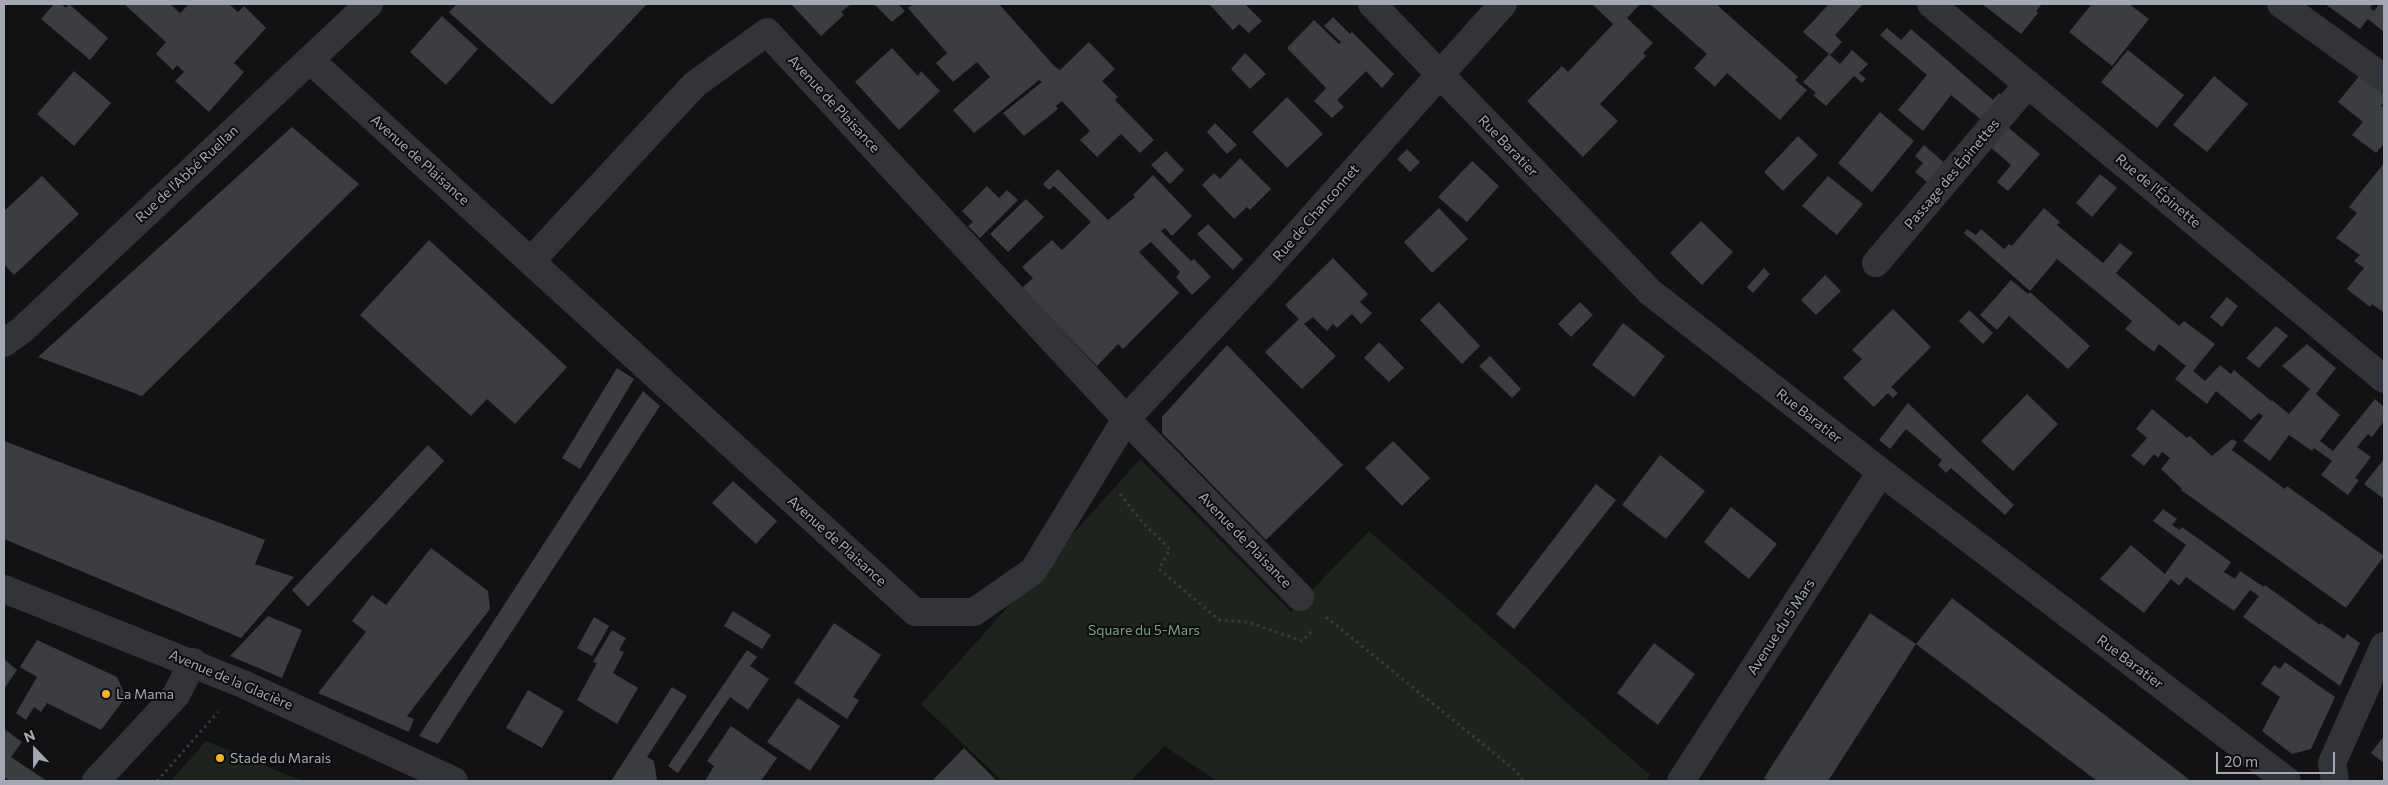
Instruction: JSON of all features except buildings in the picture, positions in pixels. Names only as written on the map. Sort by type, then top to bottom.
[{"type":"street","name":"Rue de l'Abbé Ruellan","points":[[4,343],[22,330],[369,4]]},
{"type":"street","name":"Rue Baratier","points":[[1372,4],[1650,292],[1881,472],[2287,781]]},
{"type":"street","name":"Rue de Chanconnet","points":[[1126,419],[1262,274],[1503,4]]},
{"type":"street","name":"Rue de l'Épinette","points":[[1931,4],[2384,379]]},
{"type":"street","points":[[2281,4],[2384,78]]},
{"type":"street","name":"Avenue de Plaisance","points":[[531,261],[694,85],[767,32],[1126,419],[1300,597]]},
{"type":"street","name":"Avenue de Plaisance","points":[[310,60],[915,612],[974,612],[1033,571],[1126,419]]},
{"type":"street","name":"Passage des Épinettes","points":[[1876,263],[2028,84]]},
{"type":"street","name":"Avenue du 5 Mars","points":[[1682,781],[1881,472]]},
{"type":"street","name":"Avenue de la Glacière","points":[[4,589],[193,662],[454,781]]},
{"type":"street","points":[[2334,781],[2332,763],[2384,646]]},
{"type":"street","points":[[96,781],[176,695],[193,662]]},
{"type":"path","points":[[157,781],[243,684]]},
{"type":"green space","name":"Square du 5-Mars","points":[[1140,459],[1291,612],[1369,531],[1650,775],[1646,781],[1217,781],[1164,746],[1131,781],[1002,781],[921,704]]},
{"type":"green space","name":"Stade du Marais","points":[[206,741],[290,776],[303,781],[171,781]]},
{"type":"place","name":"La Mama","points":[[106,694]]},
{"type":"place","name":"Stade du Marais","points":[[220,758]]}]
